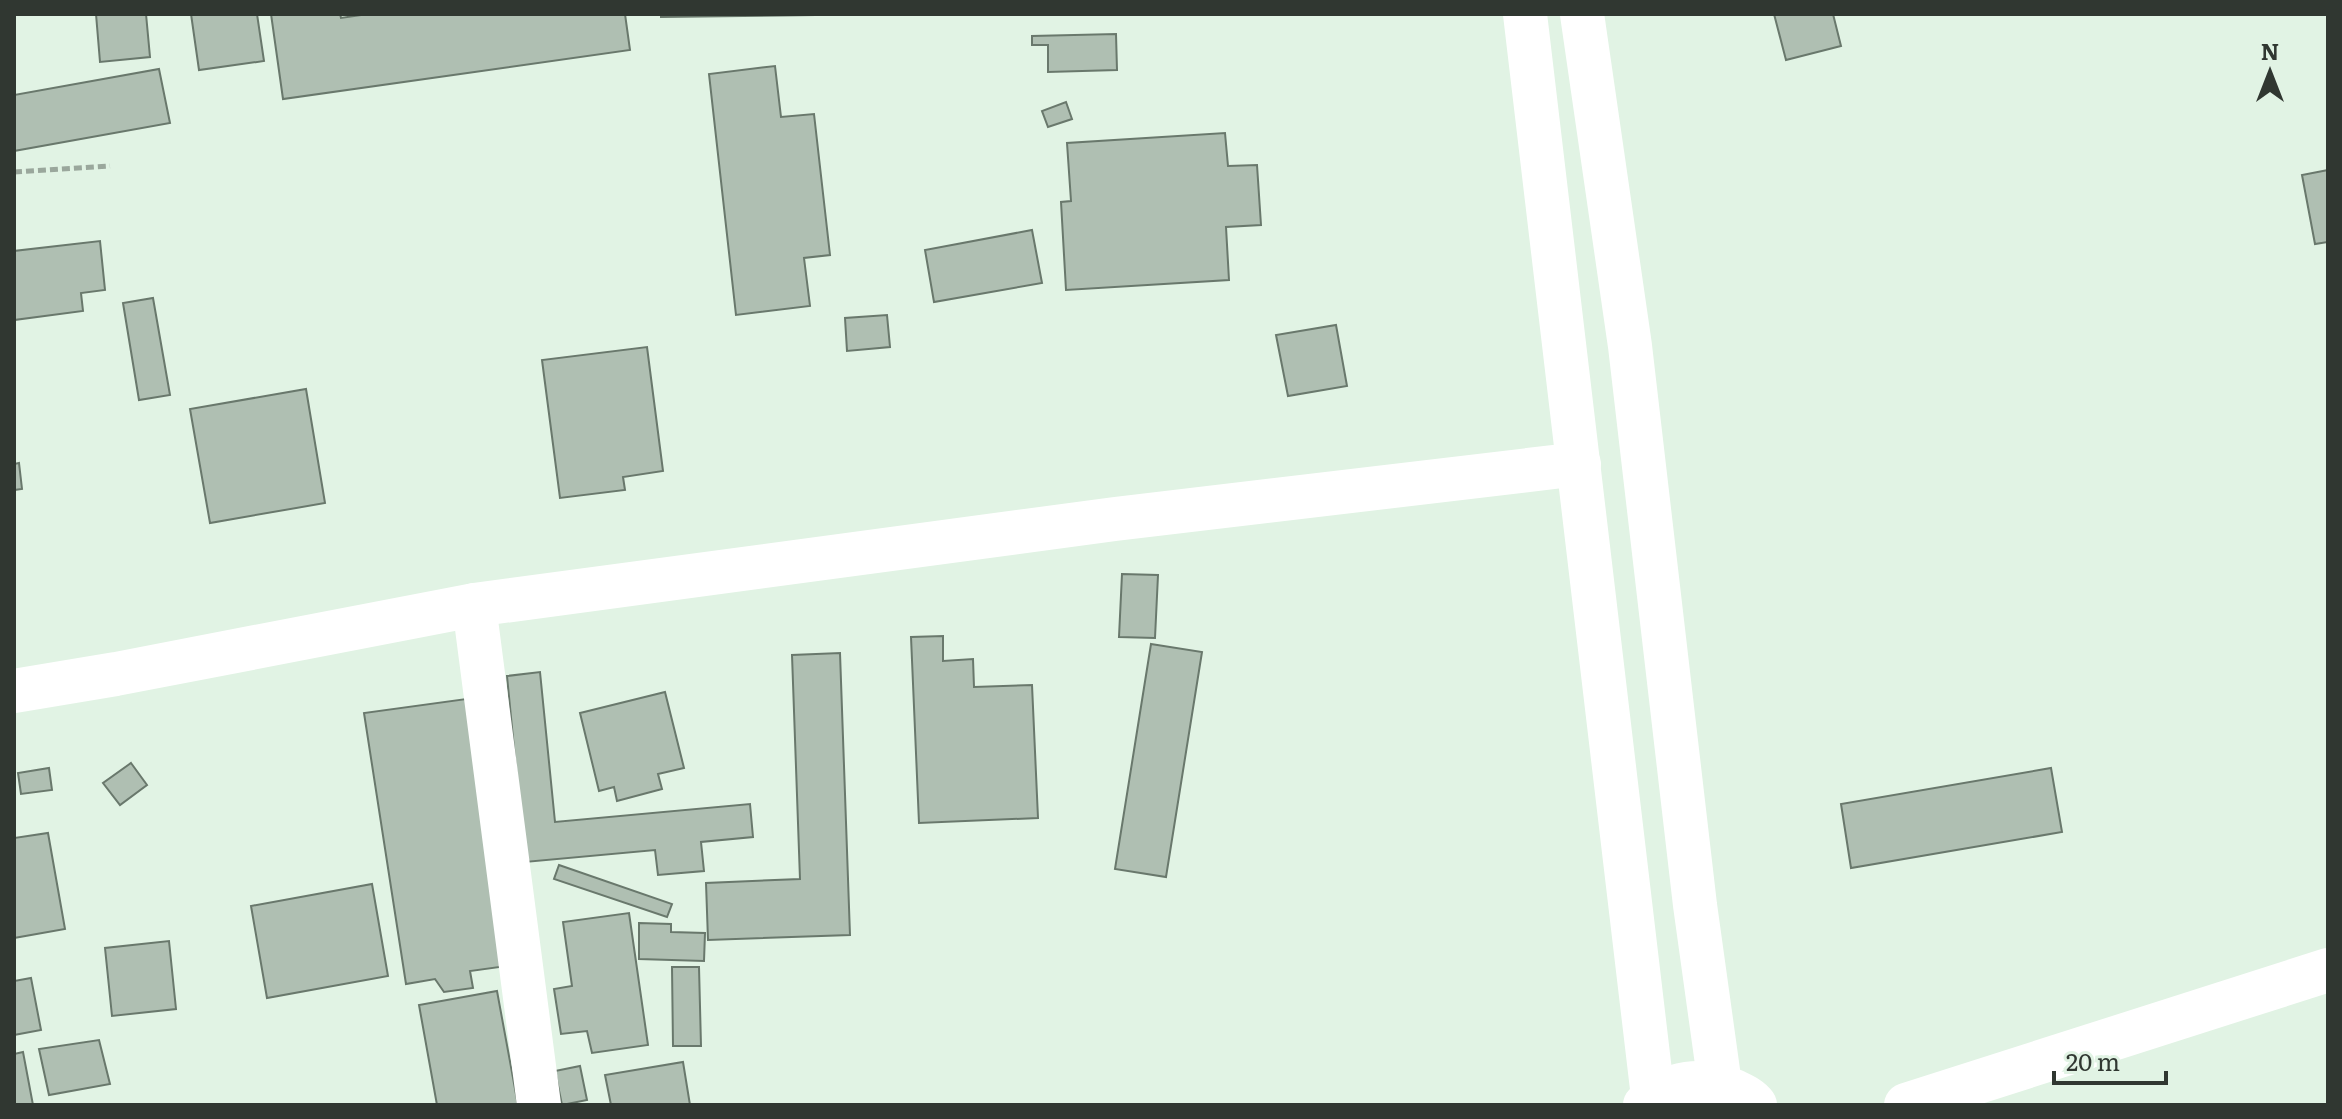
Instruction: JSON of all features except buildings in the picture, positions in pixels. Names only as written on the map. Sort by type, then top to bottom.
[{"type":"street","points":[[1525,14],[1579,464],[1649,1101],[1673,1086],[1696,1082],[1738,1095],[1695,905],[1630,346],[1582,14]]},
{"type":"street","points":[[14,691],[474,605],[1115,519],[1579,464]]},
{"type":"street","points":[[474,605],[539,1105]]},
{"type":"street","points":[[1906,1105],[2328,970]]},
{"type":"path","points":[[14,172],[110,166]]}]
